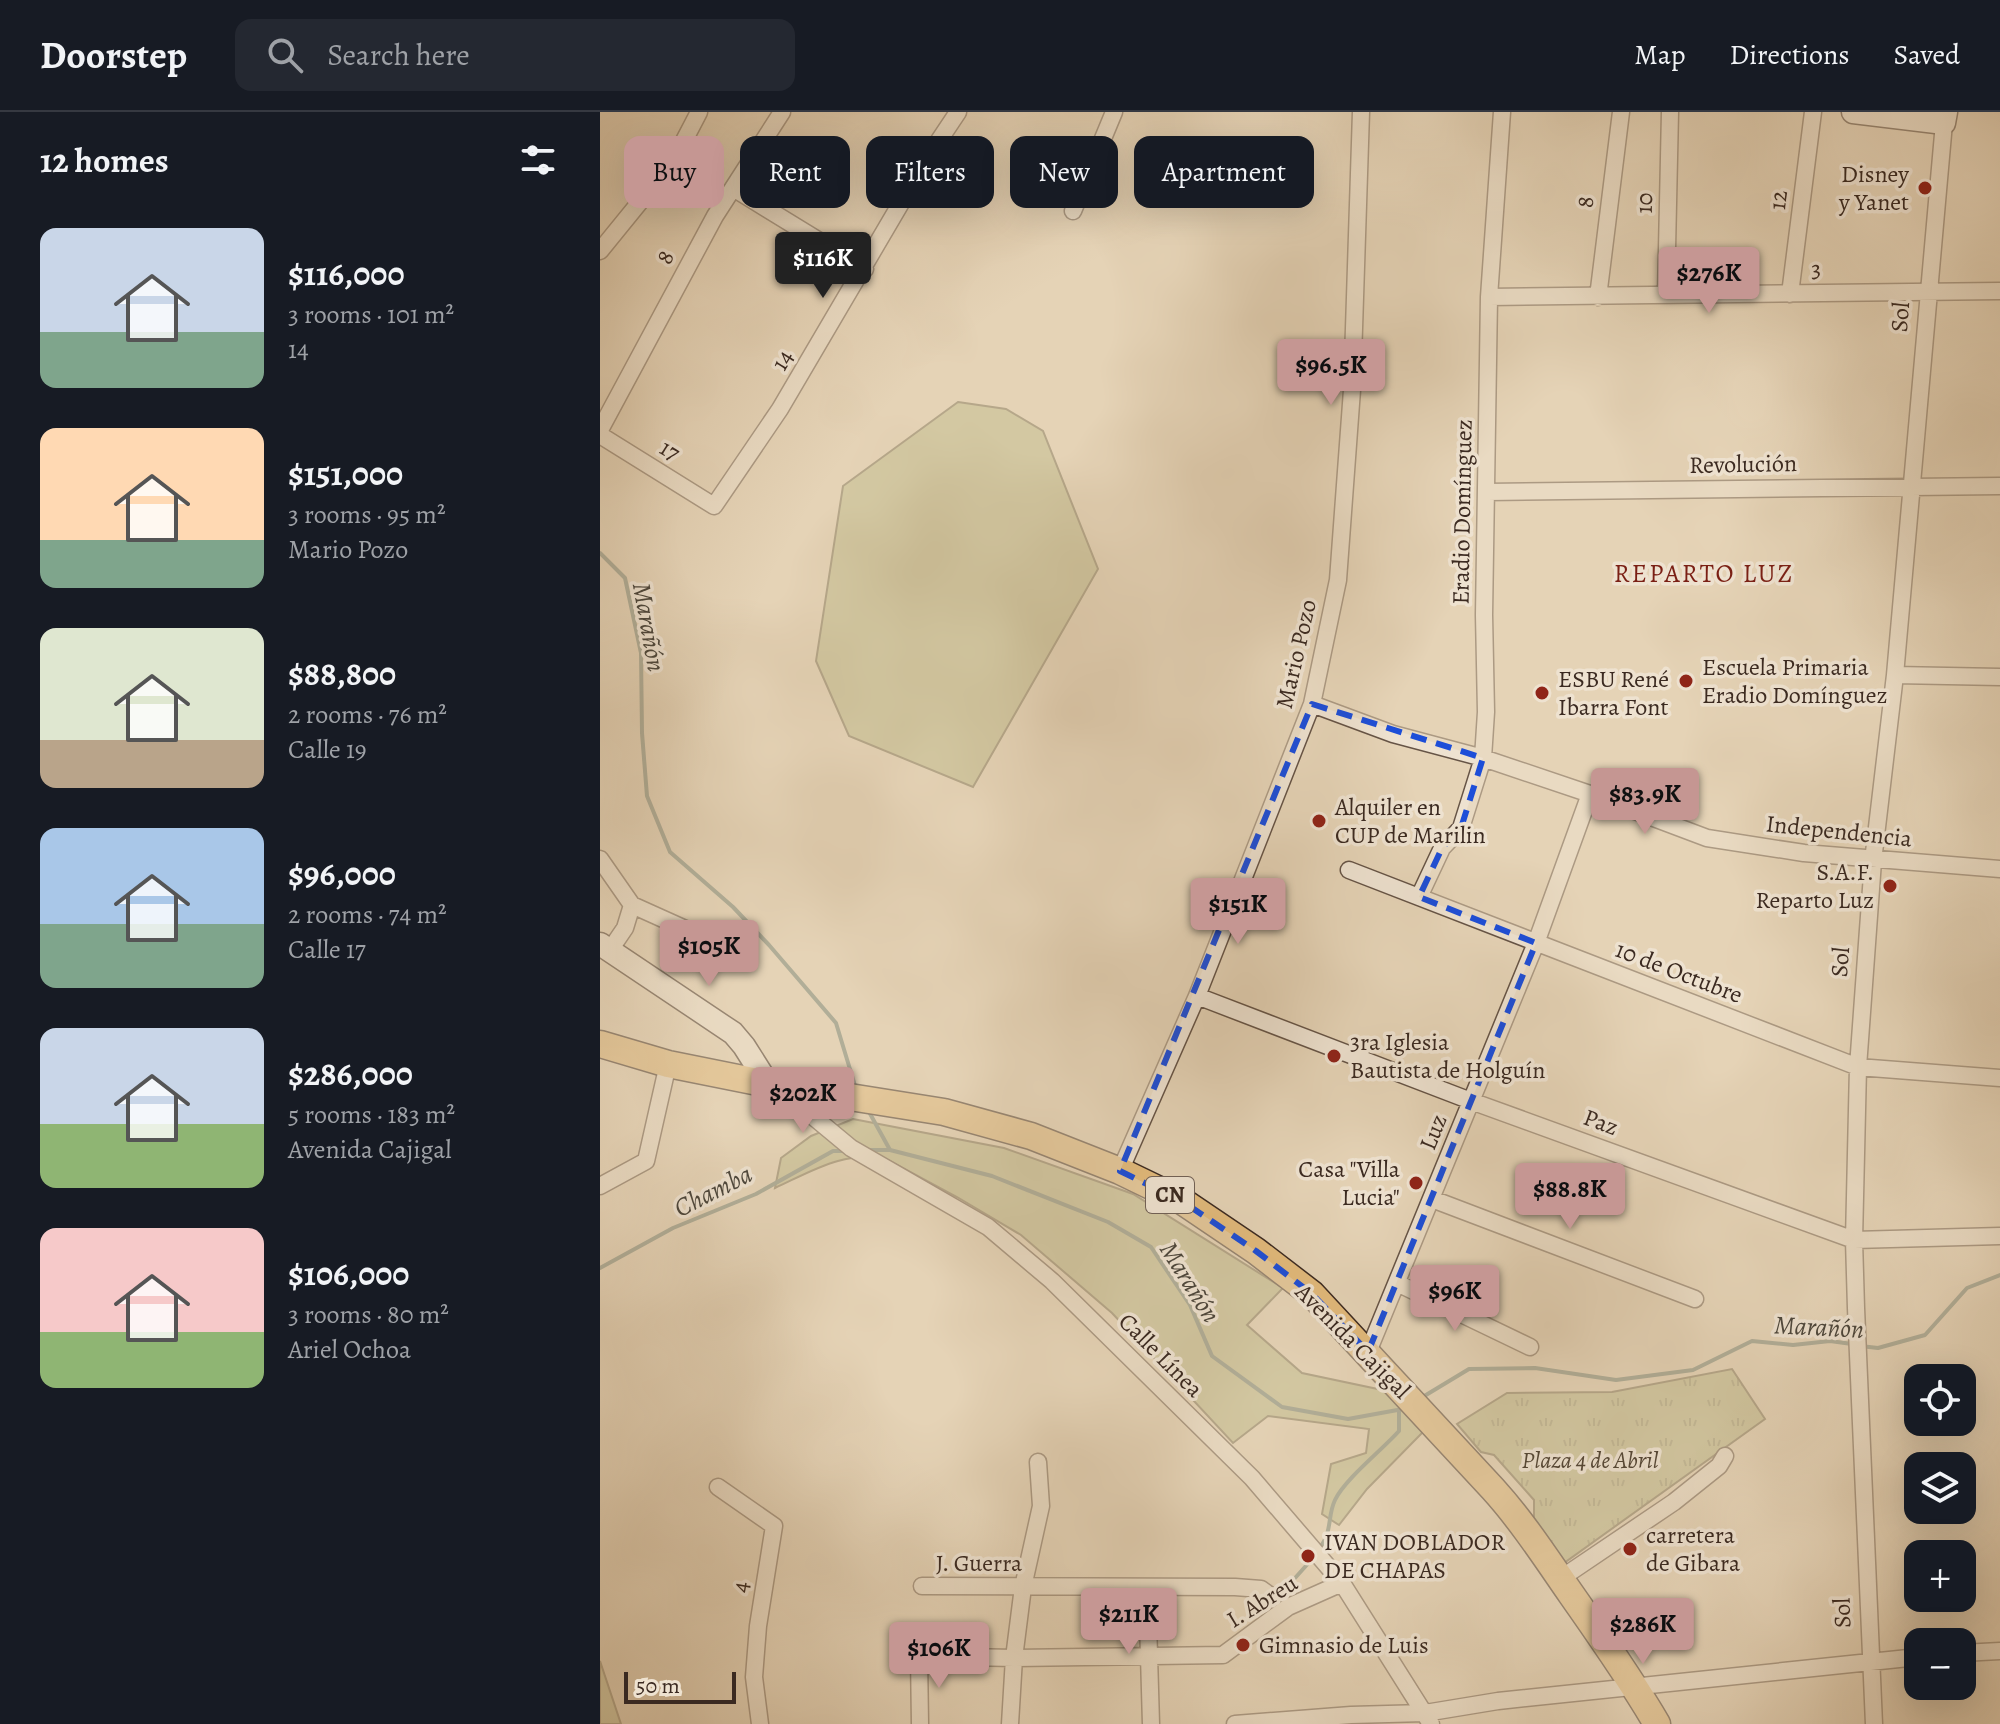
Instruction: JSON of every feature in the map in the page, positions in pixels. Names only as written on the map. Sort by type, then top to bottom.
[{"type":"main road","name":"Avenida Cajigal","points":[[600,1044],[668,1064],[824,1094],[944,1112],[1031,1136],[1120,1171],[1182,1201],[1312,1294],[1404,1391],[1518,1518],[1636,1687],[1657,1724]]},
{"type":"street","points":[[600,251],[674,160],[699,112]]},
{"type":"street","name":"8","points":[[600,432],[707,230],[782,112]]},
{"type":"street","name":"14","points":[[714,506],[780,409],[928,157],[958,112]]},
{"type":"street","points":[[1073,211],[1114,112]]},
{"type":"street","name":"Mario Pozo","points":[[1120,1171],[1197,996],[1312,704],[1338,580],[1352,390],[1361,112]]},
{"type":"street","name":"Eradio Domínguez","points":[[1419,897],[1442,848],[1461,828],[1483,758],[1486,712],[1484,615],[1489,297],[1502,112]]},
{"type":"street","name":"8","points":[[1598,297],[1621,112]]},
{"type":"street","name":"10","points":[[1666,295],[1670,112]]},
{"type":"street","name":"12","points":[[1790,294],[1813,112]]},
{"type":"street","points":[[1853,112],[1945,117]]},
{"type":"street","name":"Sol","points":[[1874,1724],[1856,1330],[1854,1240],[1858,1067],[1873,861],[1895,675],[1945,117]]},
{"type":"street","points":[[733,188],[865,269]]},
{"type":"street","name":"3","points":[[1489,297],[2000,291]]},
{"type":"street","name":"17","points":[[600,432],[714,506]]},
{"type":"street","name":"Revolución","points":[[1487,492],[2000,486]]},
{"type":"street","points":[[1895,675],[2000,677]]},
{"type":"street","name":"Independencia","points":[[1312,704],[1393,734],[1483,758],[1590,794],[1707,838],[1873,861],[2000,869]]},
{"type":"street","name":"Luz","points":[[1368,1352],[1536,943],[1590,794]]},
{"type":"street","points":[[600,859],[632,905],[712,941]]},
{"type":"street","name":"10 de Octubre","points":[[1349,870],[1858,1067],[2000,1078]]},
{"type":"street","points":[[632,905],[625,928],[605,947],[733,1033],[780,1086]]},
{"type":"street","name":"Paz","points":[[1197,996],[1471,1101],[1854,1240],[2000,1236]]},
{"type":"street","points":[[600,1186],[646,1161],[668,1064]]},
{"type":"street","name":"Calle Línea","points":[[780,1086],[851,1148],[988,1227],[1052,1281],[1252,1478],[1309,1542],[1342,1583],[1428,1718]]},
{"type":"street","points":[[1432,1199],[1695,1299]]},
{"type":"street","points":[[1397,1283],[1530,1347]]},
{"type":"street","points":[[1560,1579],[1674,1502],[1719,1466],[1725,1456]]},
{"type":"street","points":[[1010,1724],[1023,1587],[1041,1506],[1038,1462]]},
{"type":"street","name":"4","points":[[718,1487],[774,1526],[758,1626],[754,1677],[760,1724]]},
{"type":"street","name":"I. Abreu","points":[[920,1724],[919,1656],[1223,1655],[1288,1607],[1342,1583]]},
{"type":"street","name":"J. Guerra","points":[[922,1586],[1261,1589],[1272,1597]]},
{"type":"street","points":[[1147,1587],[1151,1724]]},
{"type":"street","points":[[1976,1652],[2000,1651]]},
{"type":"street","points":[[1235,1724],[1428,1718],[1498,1701],[1904,1658]]},
{"type":"highlighted area","points":[[1312,704],[1483,758],[1461,828],[1442,848],[1419,897],[1536,943],[1368,1352],[1312,1294],[1256,1251],[1182,1201],[1120,1171]]},
{"type":"green space","points":[[958,402],[1006,409],[1043,431],[1098,569],[973,787],[849,736],[816,661],[843,486]]},
{"type":"green space","points":[[853,1119],[1004,1148],[1133,1194],[1283,1288],[1247,1325],[1302,1373],[1387,1391],[1423,1432],[1367,1489],[1339,1525],[1322,1514],[1331,1464],[1366,1453],[1369,1429],[1268,1416],[1233,1443],[1112,1313],[1021,1235],[888,1160],[858,1157],[844,1160],[775,1188],[781,1158],[811,1136]]},
{"type":"green space","name":"Plaza 4 de Abril","points":[[1732,1369],[1765,1419],[1564,1563],[1534,1522],[1534,1500],[1494,1455],[1481,1452],[1457,1424],[1507,1393],[1612,1392]]},
{"type":"green space","points":[[600,1661],[621,1724],[600,1724]]},
{"type":"waterway","name":"Marañón","points":[[600,553],[625,578],[641,653],[647,796],[670,852],[733,907],[836,1023],[856,1089]]},
{"type":"waterway","name":"Marañón","points":[[868,1110],[890,1150]]},
{"type":"waterway","name":"Marañón","points":[[866,1150],[890,1150],[992,1176],[1108,1222],[1151,1247],[1190,1305],[1212,1356],[1282,1407],[1348,1419],[1403,1409]]},
{"type":"waterway","name":"Chamba","points":[[600,1268],[673,1228],[756,1194],[833,1151],[846,1151]]},
{"type":"waterway","name":"Marañón","points":[[1860,1346],[1878,1348],[1925,1335],[1967,1288],[2000,1275]]},
{"type":"waterway","name":"Marañón","points":[[1421,1398],[1469,1369],[1535,1368],[1616,1380],[1693,1370],[1752,1341],[1793,1345],[1830,1341],[1852,1344]]},
{"type":"waterway","points":[[1320,1548],[1327,1535],[1335,1500],[1355,1474],[1399,1431],[1399,1411]]},
{"type":"waterway","points":[[1269,1607],[1313,1558]]},
{"type":"place","name":"Disney y Yanet","points":[[1925,188]]},
{"type":"place","name":"Escuela Primaria Eradio Domínguez","points":[[1686,681]]},
{"type":"place","name":"ESBU René Ibarra Font","points":[[1542,693]]},
{"type":"place","name":"Alquiler en CUP de Marilin","points":[[1319,821]]},
{"type":"place","name":"S.A.F. Reparto Luz","points":[[1890,886]]},
{"type":"place","name":"3ra Iglesia Bautista de Holguín","points":[[1334,1056]]},
{"type":"place","name":"Casa \"Villa Lucia\"","points":[[1416,1183]]},
{"type":"place","name":"carretera de Gibara","points":[[1630,1549]]},
{"type":"place","name":"IVAN DOBLADOR DE CHAPAS","points":[[1308,1556]]},
{"type":"place","name":"Gimnasio de Luis","points":[[1243,1645]]},
{"type":"district","name":"REPARTO LUZ","points":[[1704,573]]}]
